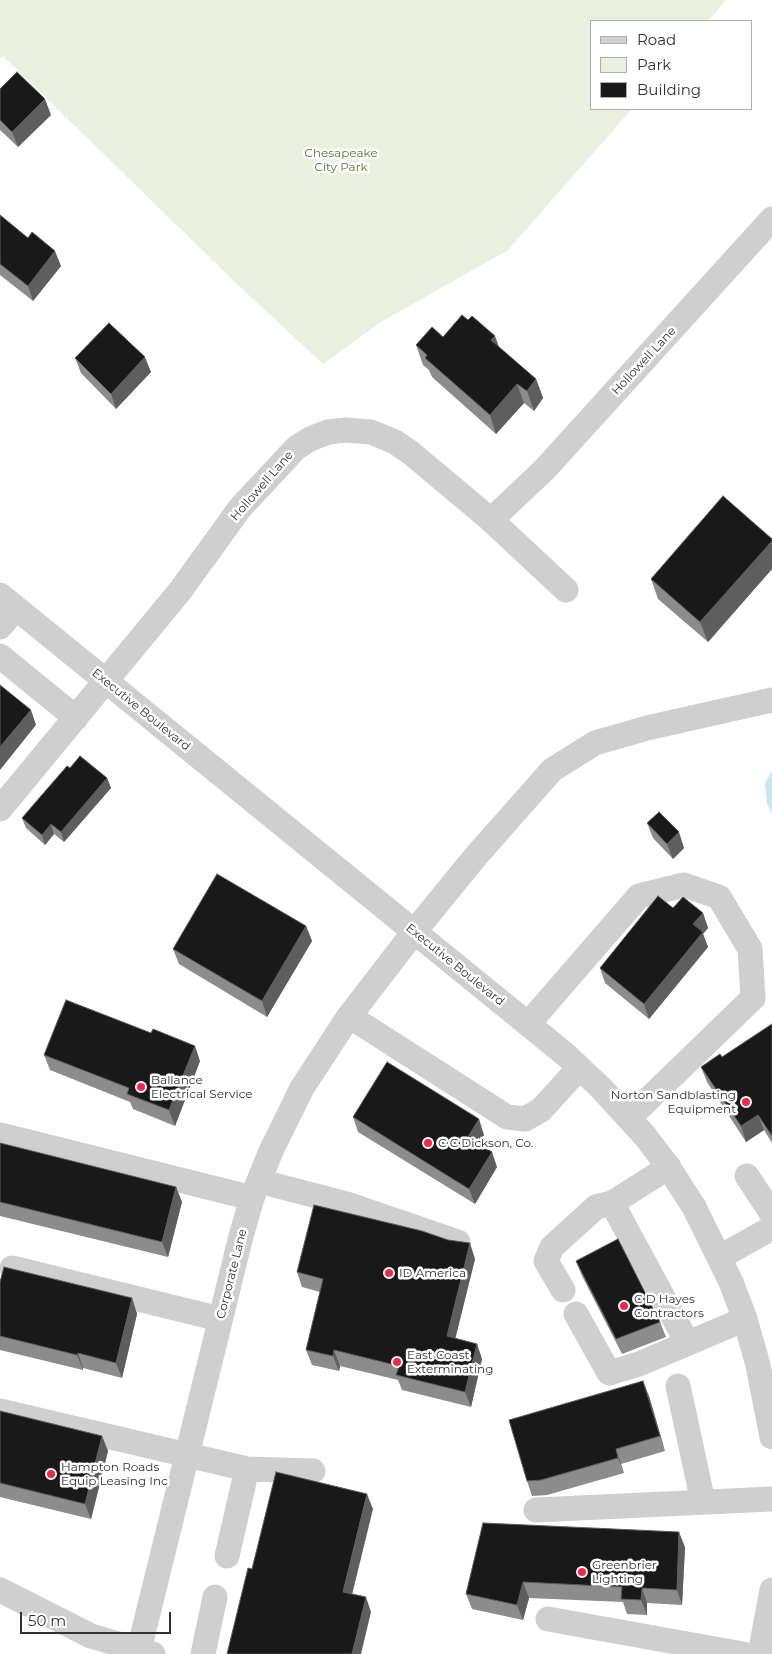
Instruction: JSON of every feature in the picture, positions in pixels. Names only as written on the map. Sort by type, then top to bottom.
[{"type":"street","name":"Hollowell Lane","points":[[491,520],[544,470],[772,219]]},
{"type":"street","name":"Hollowell Lane","points":[[0,809],[180,591],[240,508],[296,448],[310,438],[328,432],[345,430],[370,432],[395,442],[412,453],[491,520],[566,590]]},
{"type":"street","name":"Executive Boulevard","points":[[8,602],[528,1024],[579,1068],[629,1118],[668,1167],[694,1207],[720,1257],[745,1319],[768,1393],[772,1437]]},
{"type":"street","points":[[0,627],[8,602]]},
{"type":"street","points":[[0,656],[76,718]]},
{"type":"street","name":"Corporate Lane","points":[[143,1653],[220,1318],[256,1189],[302,1088],[349,1016],[476,856],[552,770],[594,743],[647,728],[772,700]]},
{"type":"street","points":[[528,1024],[640,896],[684,884],[720,897],[750,948],[753,998],[629,1118]]},
{"type":"street","points":[[349,1016],[507,1117],[525,1119],[541,1110],[579,1068]]},
{"type":"street","points":[[0,1135],[256,1189],[347,1204],[458,1242]]},
{"type":"street","points":[[563,1290],[546,1262],[552,1248],[596,1208],[612,1203],[668,1167]]},
{"type":"street","points":[[747,1176],[772,1214]]},
{"type":"street","points":[[612,1203],[687,1342]]},
{"type":"street","points":[[720,1257],[772,1228]]},
{"type":"street","points":[[12,1268],[220,1318]]},
{"type":"street","points":[[576,1314],[609,1373],[639,1364],[745,1319]]},
{"type":"street","points":[[678,1386],[703,1502]]},
{"type":"street","points":[[0,1411],[247,1469],[313,1470]]},
{"type":"street","points":[[227,1556],[247,1469]]},
{"type":"street","points":[[536,1510],[772,1499]]},
{"type":"street","points":[[0,1590],[91,1636],[143,1653]]},
{"type":"street","points":[[760,1654],[772,1590]]},
{"type":"street","points":[[203,1654],[216,1597]]},
{"type":"street","points":[[548,1619],[743,1654]]},
{"type":"green space","name":"Chesapeake City Park","points":[[0,0],[726,0],[709,20],[590,20],[590,110],[631,110],[508,250],[381,322],[323,364],[240,287],[3,56],[0,59]]},
{"type":"water","points":[[772,771],[772,813],[767,804],[765,783]]},
{"type":"building","points":[[17,72],[45,99],[12,132],[0,120],[0,89]]},
{"type":"building","points":[[0,215],[28,238],[32,232],[55,251],[28,286],[0,264]]},
{"type":"building","points":[[462,315],[468,320],[472,316],[495,336],[491,340],[536,379],[527,391],[517,384],[490,415],[425,358],[427,355],[416,345],[432,327],[443,337]]},
{"type":"building","points":[[109,323],[145,357],[111,394],[75,358]]},
{"type":"building","points":[[723,496],[772,541],[700,622],[651,579]]},
{"type":"building","points":[[0,685],[31,710],[0,747]]},
{"type":"building","points":[[80,756],[107,778],[61,832],[51,824],[42,835],[22,818],[67,766],[70,768]]},
{"type":"building","points":[[659,812],[679,832],[667,844],[647,823]]},
{"type":"building","points":[[217,874],[306,926],[262,1001],[173,949]]},
{"type":"building","points":[[658,896],[673,908],[683,897],[703,913],[693,924],[703,932],[644,1004],[600,968]]},
{"type":"building","name":"Ballance Electrical Service","points":[[66,1000],[151,1033],[153,1029],[195,1046],[169,1110],[127,1094],[129,1088],[44,1055]]},
{"type":"building","name":"Norton Sandblasting Equipment","points":[[772,1024],[772,1136],[758,1115],[741,1126],[701,1067],[720,1054],[722,1057]]},
{"type":"building","name":"C C Dickson, Co.","points":[[387,1062],[479,1119],[468,1137],[492,1152],[469,1189],[353,1117]]},
{"type":"building","points":[[0,1143],[176,1187],[162,1242],[0,1202]]},
{"type":"building","points":[[314,1205],[422,1231],[448,1240],[470,1243],[447,1336],[477,1344],[465,1392],[396,1375],[399,1366],[334,1350],[333,1356],[306,1350],[323,1279],[297,1272]]},
{"type":"building","name":"C D Hayes Contractors","points":[[618,1239],[660,1322],[616,1339],[576,1261]]},
{"type":"building","points":[[4,1267],[132,1298],[116,1363],[0,1336],[0,1282]]},
{"type":"building","points":[[643,1381],[660,1436],[616,1449],[618,1458],[541,1480],[527,1481],[509,1420]]},
{"type":"building","name":"Hampton Roads Equip Leasing Inc","points":[[0,1411],[102,1436],[85,1504],[0,1483]]},
{"type":"building","points":[[276,1472],[367,1494],[343,1592],[366,1597],[352,1654],[227,1654],[248,1568],[252,1569]]},
{"type":"building","name":"Greenbrier Lighting","points":[[483,1523],[679,1532],[677,1590],[642,1588],[641,1600],[621,1599],[622,1587],[523,1582],[517,1605],[466,1594]]},
{"type":"place","name":"Ballance Electrical Service","points":[[141,1087]]},
{"type":"place","name":"Norton Sandblasting Equipment","points":[[746,1102]]},
{"type":"place","name":"C C Dickson, Co.","points":[[428,1143]]},
{"type":"place","name":"ID America","points":[[389,1273]]},
{"type":"place","name":"C D Hayes Contractors","points":[[624,1306]]},
{"type":"place","name":"East Coast Exterminating","points":[[397,1362]]},
{"type":"place","name":"Hampton Roads Equip Leasing Inc","points":[[51,1474]]},
{"type":"place","name":"Greenbrier Lighting","points":[[582,1572]]}]
